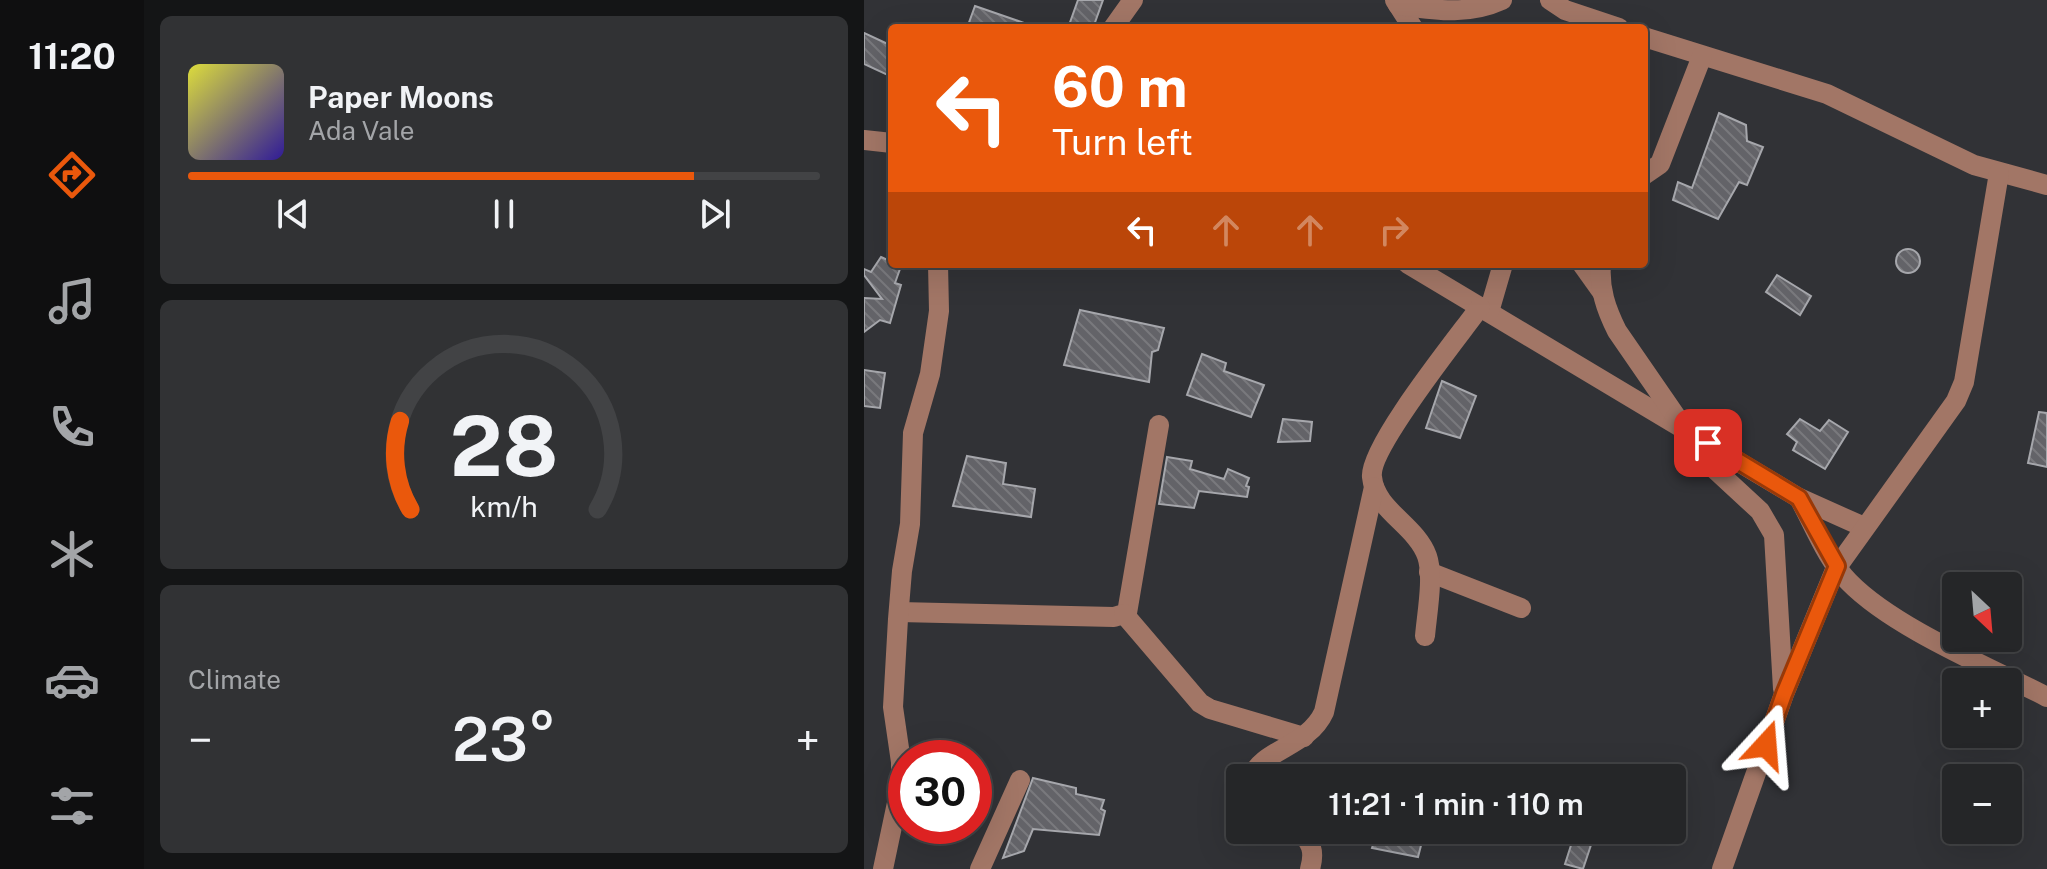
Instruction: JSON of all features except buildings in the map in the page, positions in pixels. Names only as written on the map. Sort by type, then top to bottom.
[{"type":"street","points":[[1116,24],[1133,0]]},
{"type":"street","points":[[1396,3],[1453,12],[1473,10],[1502,0]]},
{"type":"street","points":[[1550,0],[1565,10],[1607,24]]},
{"type":"street","points":[[1396,3],[1410,24]]},
{"type":"street","points":[[1648,40],[1827,94],[1950,155],[1999,173],[2047,185]]},
{"type":"street","points":[[1648,172],[1660,164],[1702,56]]},
{"type":"street","points":[[864,140],[888,143]]},
{"type":"street","points":[[1722,869],[1784,694],[1837,566],[1956,401],[1964,382],[1999,173]]},
{"type":"street","points":[[883,869],[902,776],[893,707],[899,612],[910,524],[913,433],[930,374],[939,311],[938,268]]},
{"type":"street","points":[[1415,268],[1799,498],[1864,527]]},
{"type":"street","points":[[1262,764],[1314,729],[1324,712],[1374,487],[1372,464],[1378,451],[1484,310],[1501,268]]},
{"type":"street","points":[[1585,268],[1602,292]]},
{"type":"street","points":[[1601,268],[1602,292],[1617,331],[1708,463],[1760,511],[1770,525],[1774,535],[1784,694]]},
{"type":"street","points":[[899,612],[1114,617],[1124,614],[1130,608],[1159,425]]},
{"type":"street","points":[[1374,487],[1378,496],[1422,545],[1429,565],[1425,636]]},
{"type":"street","points":[[1799,498],[1837,566],[1866,597],[1898,619],[2047,697]]},
{"type":"street","points":[[1429,572],[1521,608]]},
{"type":"street","points":[[1124,614],[1200,703],[1210,709],[1304,737]]},
{"type":"street","points":[[980,869],[1020,780]]},
{"type":"street","points":[[1310,844],[1314,854],[1310,869]]},
{"type":"route","points":[[1708,443],[1799,498],[1837,566],[1766,745]]}]
